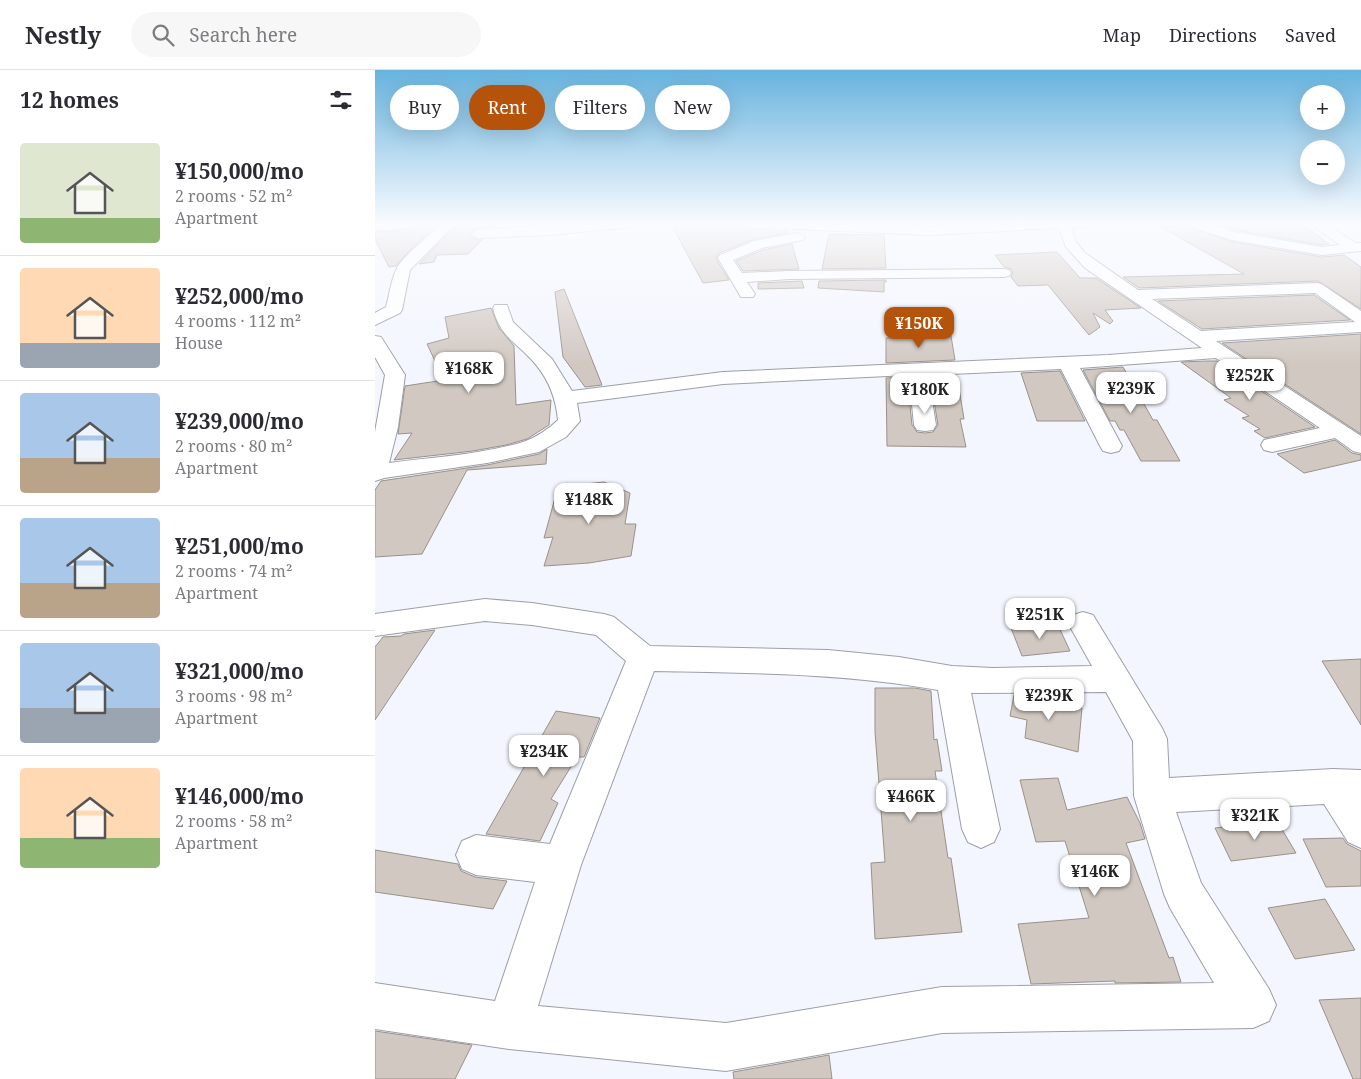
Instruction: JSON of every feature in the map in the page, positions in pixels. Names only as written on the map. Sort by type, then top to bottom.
[{"type":"street","points":[[375,320],[394,310],[390,295],[403,270]]},
{"type":"street","points":[[733,270],[747,294]]},
{"type":"street","points":[[943,270],[944,274]]},
{"type":"street","points":[[1099,270],[1133,295],[1361,446]]},
{"type":"street","points":[[738,278],[789,275],[1004,273]]},
{"type":"street","points":[[1133,295],[1318,288],[1361,319]]},
{"type":"street","points":[[375,341],[395,375],[387,427],[376,470],[487,456],[531,447],[558,432],[569,421],[566,398],[545,363],[505,323],[501,308]]},
{"type":"street","points":[[1196,337],[1361,327]]},
{"type":"street","points":[[566,398],[723,378],[1068,363],[1219,352]]},
{"type":"street","points":[[1068,363],[1107,438],[1079,431]]},
{"type":"street","points":[[918,370],[925,425]]},
{"type":"street","points":[[1272,445],[1339,431]]},
{"type":"street","points":[[375,624],[485,610],[532,614],[604,625],[643,658],[828,663],[993,681],[1115,679]]},
{"type":"street","points":[[375,1006],[509,1026],[725,1047],[942,1010],[1253,1005],[1184,894],[1152,796],[1150,740],[1083,623]]},
{"type":"street","points":[[509,1026],[561,865],[643,658]]},
{"type":"street","points":[[952,678],[981,829]]},
{"type":"street","points":[[1152,796],[1347,786],[1361,829]]},
{"type":"street","points":[[476,856],[561,865]]},
{"type":"building","points":[[696,270],[723,270],[729,280],[703,283]]},
{"type":"building","points":[[1012,270],[1073,270],[1080,278],[1096,278],[1141,308],[1105,310],[1113,321],[1110,324],[1093,313],[1100,327],[1089,335],[1048,285],[1018,286],[1011,277]]},
{"type":"building","points":[[1237,270],[1361,270],[1361,309],[1318,281],[1139,288],[1123,277],[1244,274]]},
{"type":"building","points":[[886,280],[884,282],[884,292],[818,288],[819,281]]},
{"type":"building","points":[[802,281],[804,288],[758,289],[758,283]]},
{"type":"building","points":[[564,289],[602,385],[585,387],[563,357],[555,292]]},
{"type":"building","points":[[1314,295],[1350,320],[1202,329],[1158,301]]},
{"type":"building","points":[[491,308],[499,328],[514,346],[516,405],[551,400],[549,425],[527,439],[506,445],[473,451],[394,460],[412,433],[398,434],[405,386],[444,380],[427,344],[449,338],[445,317]]},
{"type":"building","points":[[1361,334],[1361,434],[1222,343]]},
{"type":"building","points":[[951,336],[955,360],[886,363],[886,338]]},
{"type":"building","points":[[1217,361],[1315,427],[1265,438],[1254,431],[1260,429],[1242,418],[1249,416],[1224,400],[1231,398],[1181,362]]},
{"type":"building","points":[[1123,367],[1153,420],[1157,420],[1180,461],[1141,461],[1124,430],[1120,430],[1115,421],[1110,421],[1083,370]]},
{"type":"building","points":[[1060,371],[1085,421],[1037,421],[1021,373]]},
{"type":"building","points":[[957,376],[964,419],[960,419],[966,447],[887,446],[886,378],[907,377],[912,425],[917,432],[925,433],[933,432],[938,425],[930,377]]},
{"type":"building","points":[[1335,440],[1352,453],[1361,455],[1361,460],[1304,473],[1277,454]]},
{"type":"building","points":[[547,449],[546,464],[467,470],[422,554],[375,557],[375,490],[381,481],[487,465],[539,454]]},
{"type":"building","points":[[604,482],[630,493],[625,524],[636,524],[631,556],[589,563],[544,566],[553,537],[544,538],[558,487]]},
{"type":"building","points":[[1057,623],[1070,651],[1022,656],[1011,628]]},
{"type":"building","points":[[435,630],[375,720],[375,647],[383,637]]},
{"type":"building","points":[[1361,659],[1361,725],[1322,661]]},
{"type":"building","points":[[875,688],[915,688],[931,691],[934,740],[937,739],[942,771],[935,771],[948,858],[951,858],[962,932],[875,939],[871,863],[885,862],[875,732]]},
{"type":"building","points":[[1026,694],[1082,708],[1078,752],[1025,738],[1027,720],[1010,716],[1014,695]]},
{"type":"building","points":[[556,711],[600,718],[584,757],[577,757],[551,799],[558,803],[540,841],[486,834]]},
{"type":"building","points":[[1058,778],[1067,810],[1127,797],[1140,823],[1145,839],[1126,843],[1169,958],[1173,957],[1181,982],[1115,983],[1115,981],[1031,984],[1018,924],[1089,918],[1065,841],[1036,842],[1020,780]]},
{"type":"building","points":[[1277,821],[1296,853],[1231,861],[1215,828]]},
{"type":"building","points":[[1343,838],[1347,844],[1361,851],[1361,886],[1326,887],[1303,839]]},
{"type":"building","points":[[375,850],[458,864],[461,871],[475,877],[507,881],[493,909],[375,892]]},
{"type":"building","points":[[1325,899],[1355,950],[1295,959],[1268,908]]},
{"type":"building","points":[[1361,998],[1361,1079],[1353,1079],[1319,1000]]},
{"type":"building","points":[[375,1031],[472,1045],[455,1079],[375,1079]]},
{"type":"building","points":[[829,1055],[832,1079],[734,1079],[733,1072]]}]
